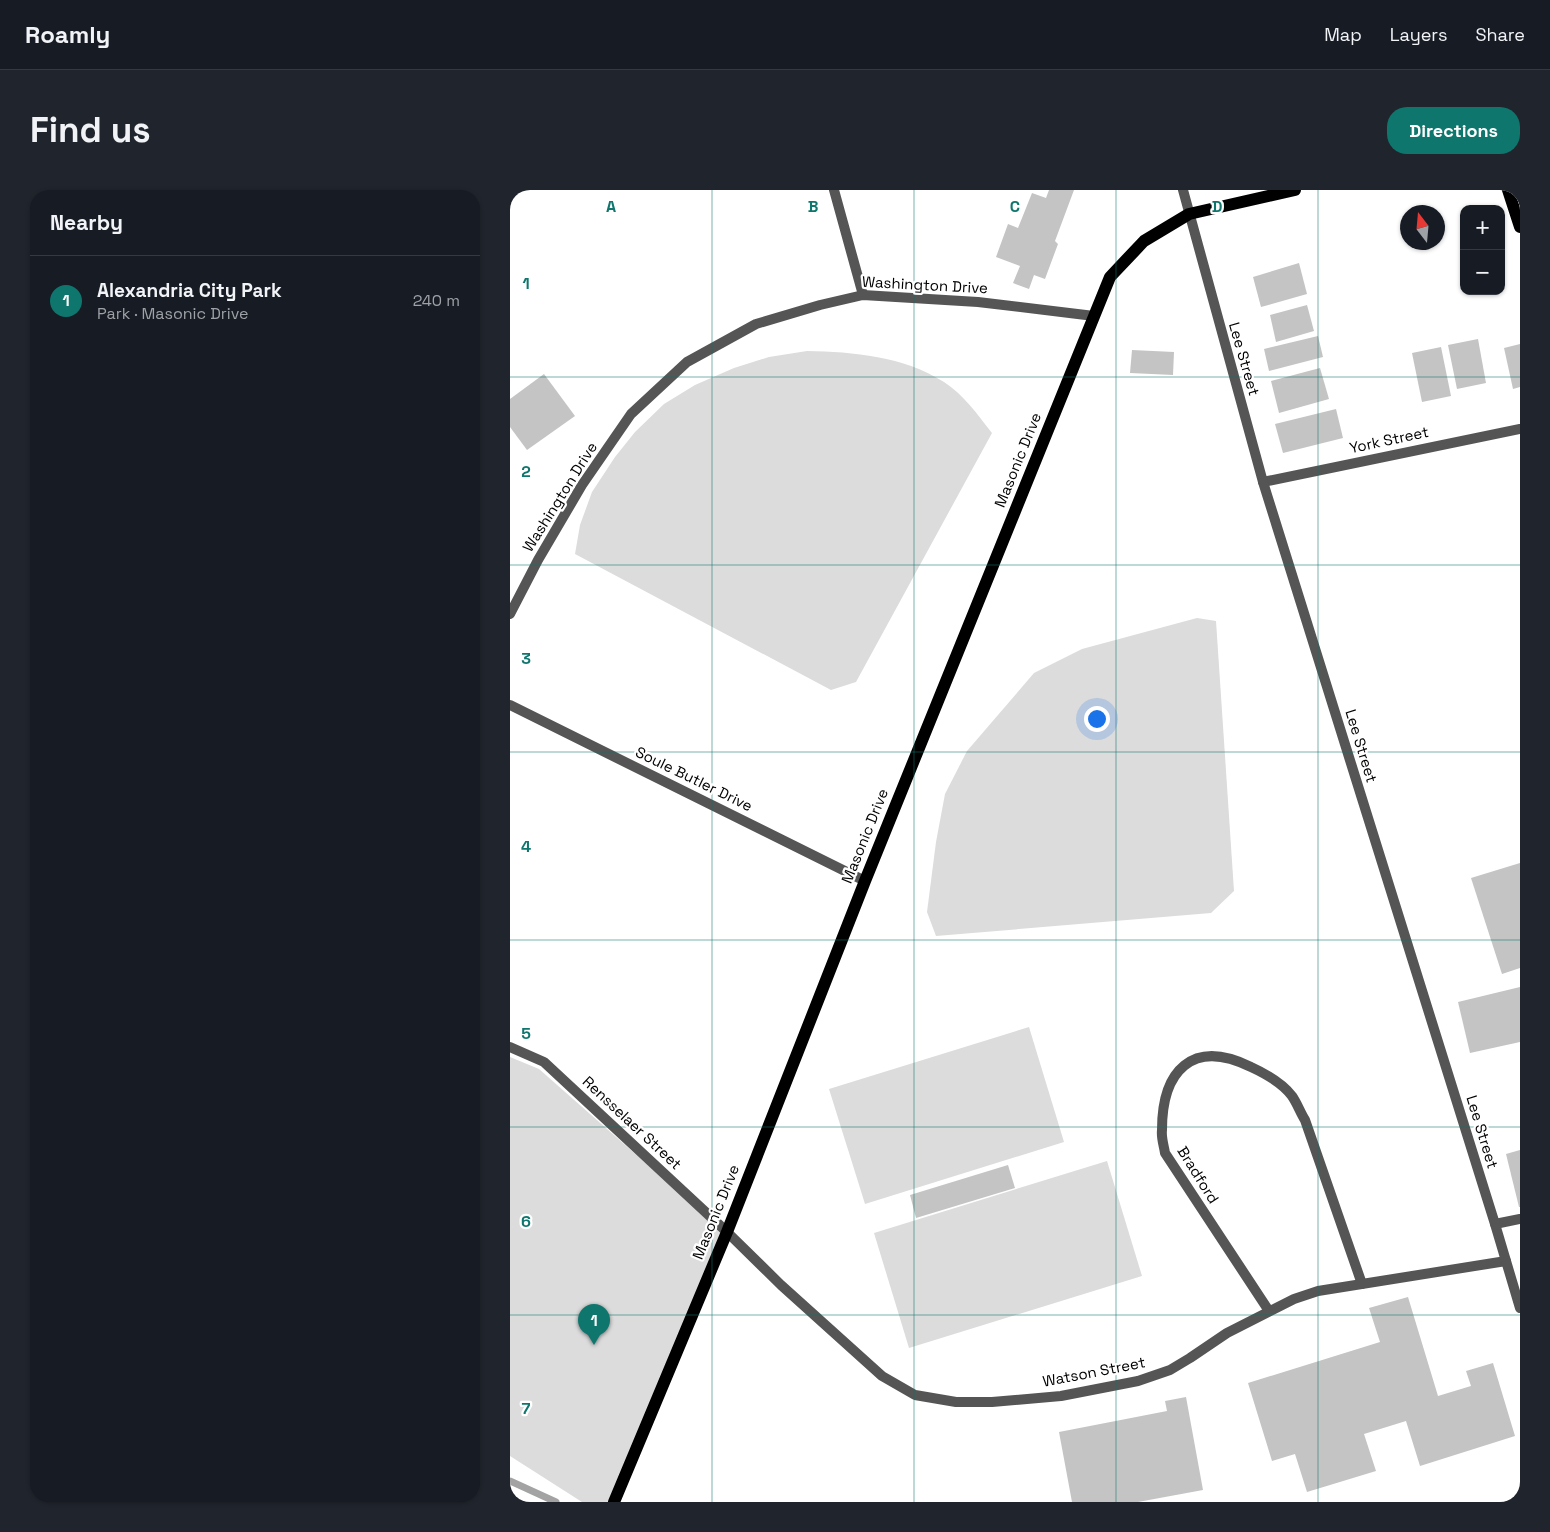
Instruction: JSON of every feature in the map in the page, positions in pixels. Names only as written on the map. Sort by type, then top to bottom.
[{"type":"main road","name":"Masonic Drive","points":[[614,1502],[727,1232],[864,881],[1110,277],[1144,241],[1189,214],[1295,190]]},
{"type":"main road","points":[[1508,190],[1520,227]]},
{"type":"street","points":[[834,190],[863,295]]},
{"type":"street","name":"Lee Street","points":[[1183,190],[1263,482],[1520,1308]]},
{"type":"street","name":"Washington Drive","points":[[510,614],[538,560],[582,485],[631,414],[687,362],[756,324],[820,305],[863,295],[978,302],[1094,316]]},
{"type":"street","name":"York Street","points":[[1263,482],[1520,428]]},
{"type":"street","name":"Soule Butler Drive","points":[[510,704],[864,881]]},
{"type":"street","name":"Rensselaer Street","points":[[510,1047],[544,1062],[727,1232]]},
{"type":"street","name":"Bradford","points":[[1269,1311],[1166,1153],[1161,1132],[1166,1095],[1176,1072],[1191,1060],[1213,1055],[1237,1060],[1265,1073],[1291,1095],[1305,1120],[1362,1284]]},
{"type":"street","points":[[1495,1224],[1520,1219]]},
{"type":"street","name":"Watson Street","points":[[727,1232],[781,1285],[882,1376],[915,1395],[956,1402],[992,1402],[1061,1396],[1138,1381],[1170,1370],[1226,1333],[1294,1299],[1318,1291],[1506,1262]]},
{"type":"shaded area","points":[[807,351],[878,357],[912,366],[928,373],[958,392],[992,433],[856,682],[831,690],[575,554],[580,525],[592,492],[615,457],[635,432],[664,404],[695,385],[734,368],[769,357]]},
{"type":"shaded area","points":[[1197,618],[1216,621],[1234,891],[1211,913],[936,936],[927,912],[936,842],[945,794],[967,751],[1034,673],[1082,649]]},
{"type":"shaded area","points":[[1029,1027],[1064,1142],[865,1204],[829,1089]]},
{"type":"shaded area","points":[[510,1057],[539,1069],[725,1233],[614,1502],[582,1502],[510,1456]]},
{"type":"shaded area","points":[[1107,1161],[1142,1276],[909,1348],[874,1233]]},
{"type":"building","points":[[1049,190],[1074,190],[1055,241],[1058,244],[1045,279],[1034,275],[1029,289],[1013,283],[1020,266],[996,257],[1008,224],[1018,228],[1032,193],[1046,198]]},
{"type":"building","points":[[1299,263],[1307,294],[1261,307],[1253,277]]},
{"type":"building","points":[[1307,305],[1314,331],[1276,342],[1270,315]]},
{"type":"building","points":[[1318,336],[1323,357],[1269,371],[1264,349]]},
{"type":"building","points":[[1478,339],[1486,383],[1457,389],[1448,345]]},
{"type":"building","points":[[1520,344],[1520,387],[1513,389],[1504,348]]},
{"type":"building","points":[[1441,347],[1451,396],[1422,402],[1412,353]]},
{"type":"building","points":[[1132,350],[1174,352],[1173,375],[1130,373]]},
{"type":"building","points":[[1320,368],[1329,399],[1279,413],[1271,381]]},
{"type":"building","points":[[544,374],[575,416],[527,450],[510,427],[510,399]]},
{"type":"building","points":[[1336,409],[1343,438],[1283,453],[1275,424]]},
{"type":"building","points":[[1520,863],[1520,968],[1502,974],[1471,878]]},
{"type":"building","points":[[1520,987],[1520,1042],[1470,1053],[1458,1002]]},
{"type":"building","points":[[1520,1150],[1520,1207],[1519,1207],[1506,1154]]},
{"type":"building","points":[[1008,1165],[1015,1188],[916,1218],[910,1195]]},
{"type":"building","points":[[1408,1297],[1438,1396],[1471,1386],[1466,1371],[1493,1363],[1515,1436],[1420,1466],[1406,1421],[1364,1434],[1376,1471],[1307,1492],[1295,1454],[1272,1461],[1248,1383],[1380,1342],[1369,1308]]},
{"type":"building","points":[[1186,1397],[1203,1490],[1138,1502],[1072,1502],[1059,1432],[1167,1411],[1165,1401]]},
{"type":"waterway","points":[[510,1481],[556,1502]]},
{"type":"place","name":"Alexandria City Park","points":[[594,1345]]}]
